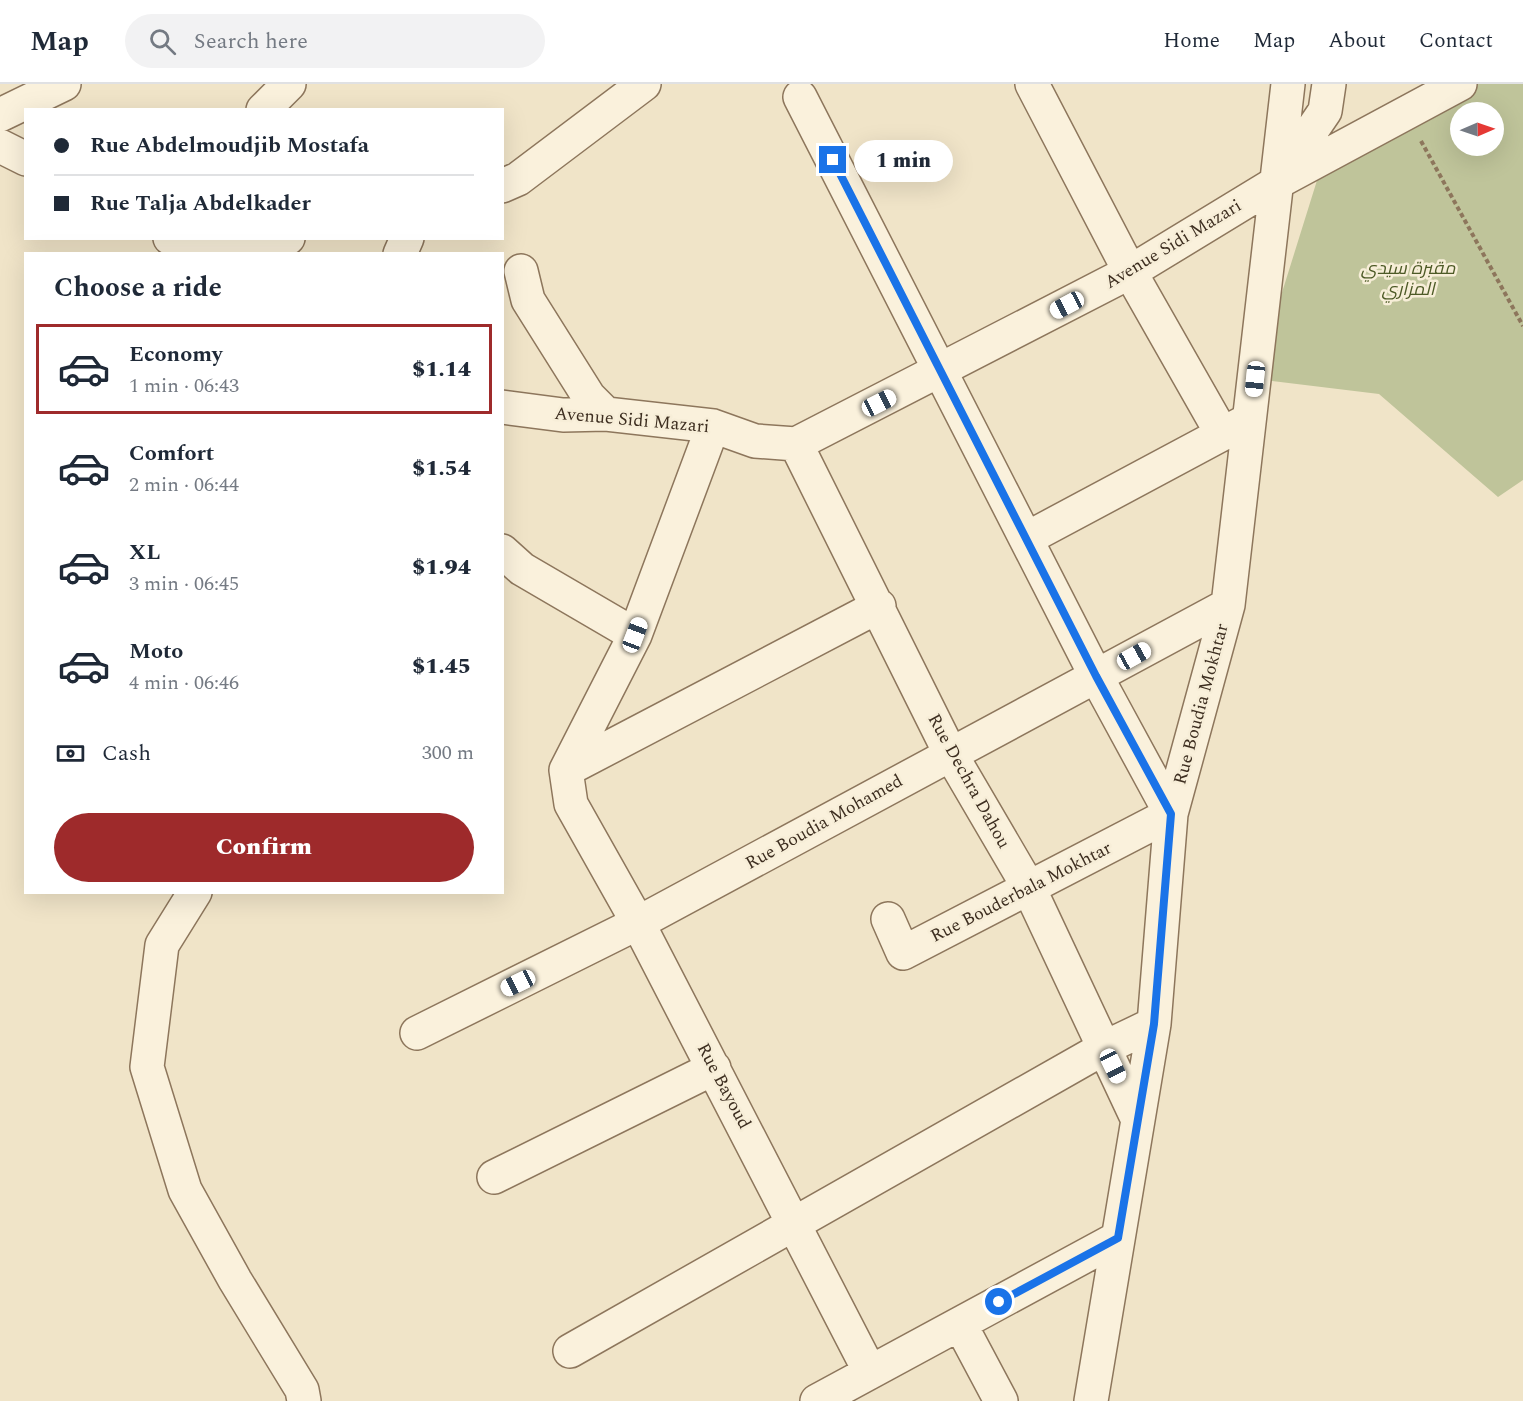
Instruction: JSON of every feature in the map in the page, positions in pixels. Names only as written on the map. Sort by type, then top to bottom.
[{"type":"street","points":[[0,115],[64,84]]},
{"type":"street","points":[[265,108],[289,84]]},
{"type":"street","points":[[504,185],[518,179],[645,84]]},
{"type":"street","points":[[1032,84],[1130,272],[1221,432]]},
{"type":"street","name":"Rue Boudia Mokhtar","points":[[1091,1401],[1154,1024],[1171,814],[1228,605],[1288,84]]},
{"type":"street","points":[[1276,183],[1325,111],[1329,84]]},
{"type":"street","name":"Avenue Sidi Mazari","points":[[504,407],[563,415],[606,414],[713,426],[755,441],[796,444],[942,371],[1130,272],[1276,183],[1460,84]]},
{"type":"street","points":[[800,97],[1096,676],[1171,814]]},
{"type":"street","points":[[0,146],[24,158]]},
{"type":"street","points":[[173,240],[177,243],[214,246],[270,240]]},
{"type":"street","points":[[521,271],[528,300],[589,397],[606,414]]},
{"type":"street","points":[[1026,539],[1221,432],[1251,419]]},
{"type":"street","points":[[566,770],[635,635],[713,426]]},
{"type":"street","name":"Rue Dechra Dahou","points":[[796,444],[879,606],[950,753],[1029,888],[1138,1120]]},
{"type":"street","points":[[509,566],[635,635]]},
{"type":"street","name":"Rue Boudia Mohamed","points":[[417,1033],[638,923],[1228,605]]},
{"type":"street","points":[[566,770],[879,606]]},
{"type":"street","name":"Rue Bayoud","points":[[566,770],[571,804],[638,923],[795,1222],[870,1372]]},
{"type":"street","name":"Rue Bouderbala Mokhtar","points":[[888,919],[903,953],[1171,814]]},
{"type":"street","points":[[194,894],[162,945],[147,1067],[185,1190],[235,1280],[302,1390],[304,1401]]},
{"type":"street","points":[[570,1351],[1104,1048],[1154,1024]]},
{"type":"street","points":[[494,1177],[714,1068]]},
{"type":"street","points":[[817,1401],[1118,1238]]},
{"type":"street","points":[[960,1324],[1001,1401]]},
{"type":"path","points":[[1405,115],[1443,177],[1523,326]]},
{"type":"green space","name":"مقبرة سيدي المزاري","points":[[1477,84],[1523,84],[1523,480],[1498,497],[1379,394],[1255,379],[1324,158]]},
{"type":"route","points":[[833,160],[1096,676],[1171,814],[1154,1024],[1118,1238],[999,1302]]}]
